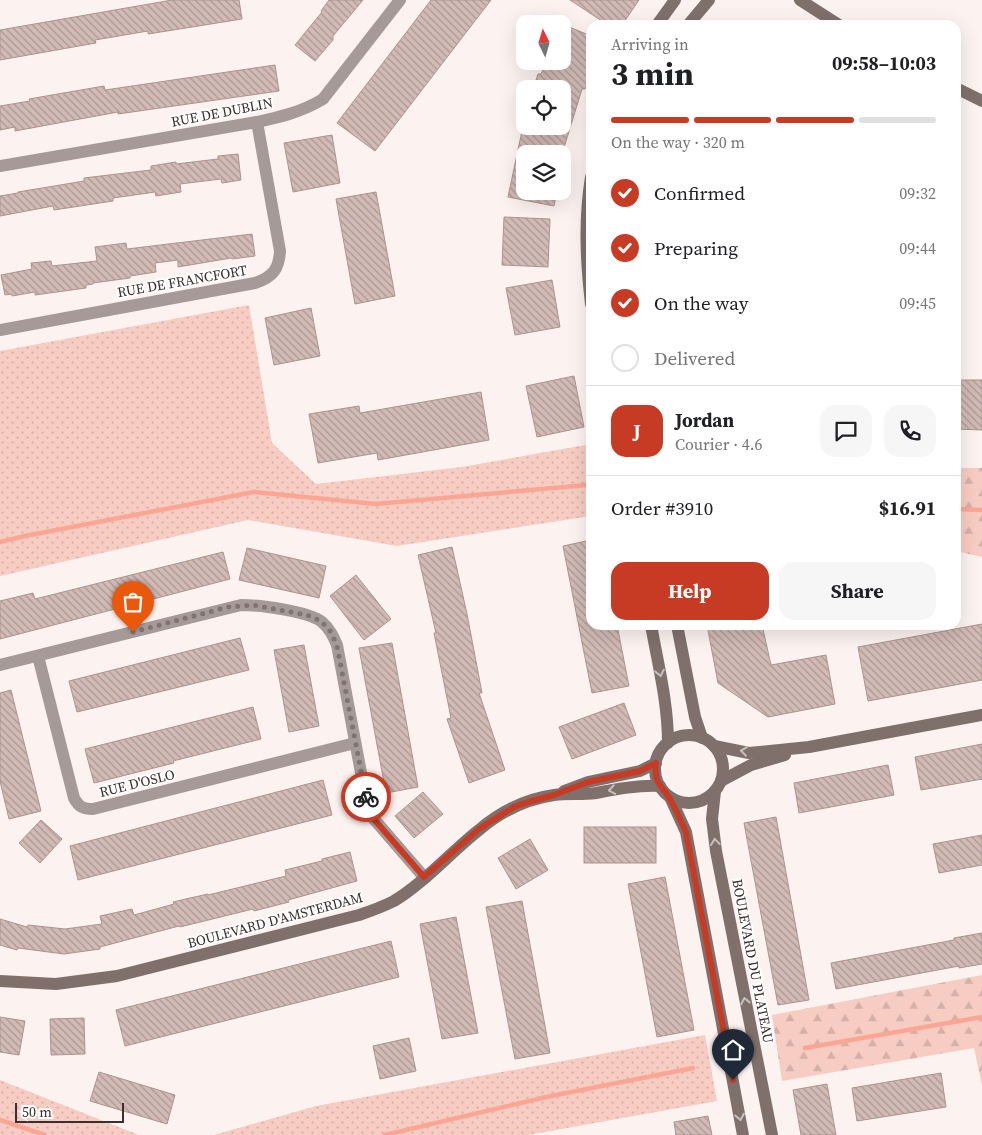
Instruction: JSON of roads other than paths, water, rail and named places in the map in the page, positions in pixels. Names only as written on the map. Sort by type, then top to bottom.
[{"type":"main road","points":[[661,20],[675,0]]},
{"type":"main road","points":[[692,20],[709,0]]},
{"type":"main road","points":[[802,1],[831,20]]},
{"type":"main road","points":[[961,90],[982,101]]},
{"type":"main road","points":[[586,227],[586,258]]},
{"type":"main road","points":[[652,630],[666,704],[668,743]]},
{"type":"main road","points":[[678,630],[695,717],[702,738]]},
{"type":"main road","points":[[714,746],[749,753],[808,747],[982,715]]},
{"type":"main road","points":[[718,786],[723,768],[721,756],[714,746],[702,738],[678,737],[668,743],[660,752],[655,771],[660,786],[670,797],[686,832],[743,1135]]},
{"type":"main road","points":[[670,797],[681,802],[693,803],[705,799],[718,786],[751,766],[808,747]]},
{"type":"main road","name":"BOULEVARD D'AMSTERDAM","points":[[0,981],[56,984],[117,976],[378,909],[396,900],[479,829],[497,816],[528,802],[554,795],[588,782],[640,771],[656,763]]},
{"type":"main road","name":"BOULEVARD D'AMSTERDAM","points":[[554,795],[660,786]]},
{"type":"main road","name":"BOULEVARD DU PLATEAU","points":[[718,786],[712,819],[716,851],[772,1135]]},
{"type":"street","name":"RUE DE DUBLIN","points":[[0,166],[257,122],[302,110],[322,99],[400,0]]},
{"type":"street","name":"RUE DE FRANCFORT","points":[[0,330],[266,280],[274,273],[279,263],[280,251],[257,122]]},
{"type":"street","points":[[0,665],[241,605],[265,606],[307,615],[321,621],[331,632],[337,646],[370,814],[424,877]]},
{"type":"street","name":"RUE D'OSLO","points":[[38,656],[74,798],[78,805],[85,809],[93,810],[355,743]]},
{"type":"waterway","points":[[0,542],[254,492],[376,504],[586,485]]},
{"type":"waterway","points":[[961,509],[982,510]]},
{"type":"waterway","points":[[805,1048],[982,1017]]},
{"type":"waterway","points":[[385,1135],[546,1097],[693,1068]]},
{"type":"waterway","points":[[0,1120],[45,1135]]}]
